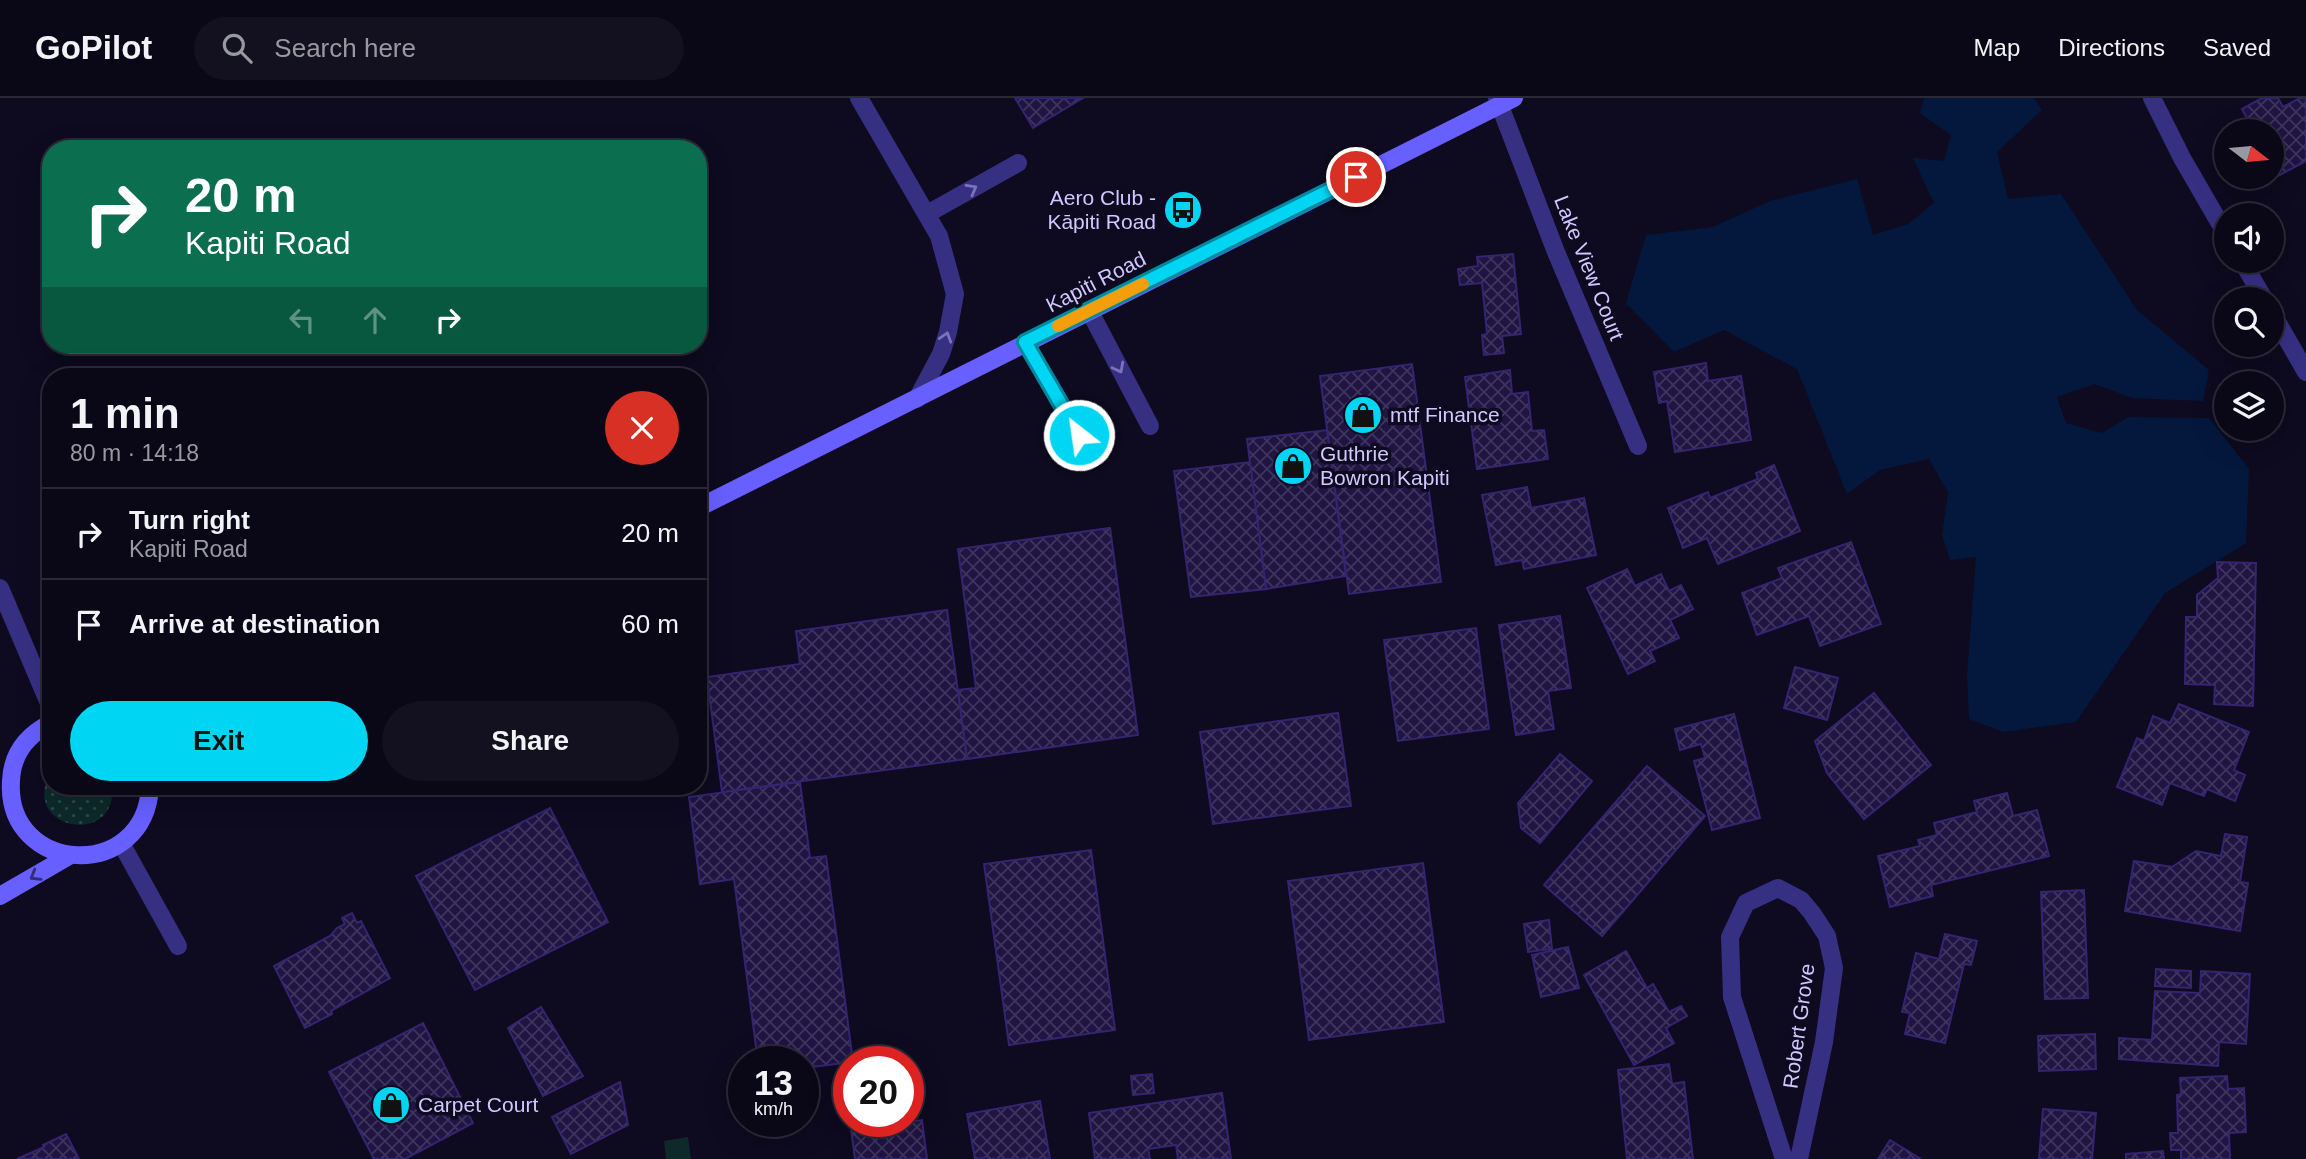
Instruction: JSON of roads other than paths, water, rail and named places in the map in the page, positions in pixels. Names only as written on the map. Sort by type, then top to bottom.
[{"type":"main road","name":"Kapiti Road","points":[[707,504],[1504,100]]},
{"type":"main road","points":[[42,727],[20,749],[14,761],[10,792],[14,811],[23,827],[36,841],[51,851],[69,856],[96,855],[121,843],[132,834],[146,810],[148,795]]},
{"type":"main road","points":[[0,791],[11,774]]},
{"type":"main road","points":[[0,897],[69,856]]},
{"type":"street","points":[[859,98],[939,236],[955,294],[941,354],[917,399]]},
{"type":"street","points":[[2152,98],[2214,213]]},
{"type":"street","name":"Lake View Court","points":[[1504,100],[1556,252],[1638,446]]},
{"type":"street","points":[[926,214],[1018,163]]},
{"type":"street","points":[[1089,310],[1150,426]]},
{"type":"street","points":[[2284,334],[2306,372]]},
{"type":"street","points":[[1025,342],[1092,458]]},
{"type":"street","points":[[0,588],[42,687]]},
{"type":"street","points":[[121,843],[178,946]]},
{"type":"street","name":"Robert Grove","points":[[1784,1159],[1732,997],[1730,937],[1746,903],[1778,888],[1801,900],[1812,912],[1827,936],[1834,968],[1824,1042],[1799,1159]]},
{"type":"water","points":[[1924,98],[2034,98],[2042,110],[1997,152],[2008,199],[2061,194],[2137,310],[2209,370],[2203,401],[2132,398],[2095,384],[2057,397],[2066,423],[2102,433],[2128,417],[2209,418],[2214,424],[2214,441],[2227,441],[2249,469],[2246,543],[2165,593],[2076,722],[2003,732],[1969,719],[1967,675],[1976,557],[1950,560],[1942,535],[1948,492],[1929,459],[1880,470],[1847,494],[1797,369],[1724,330],[1674,352],[1626,303],[1646,235],[1713,227],[1770,201],[1857,179],[1873,235],[1908,224],[1934,203],[1913,158],[1944,161],[1951,135],[1920,113]]},
{"type":"place","name":"Aero Club - Kāpiti Road","points":[[1183,210]]},
{"type":"place","name":"mtf Finance","points":[[1363,415]]},
{"type":"place","name":"Guthrie Bowron Kapiti","points":[[1293,466]]},
{"type":"place","name":"Carpet Court","points":[[391,1105]]}]
